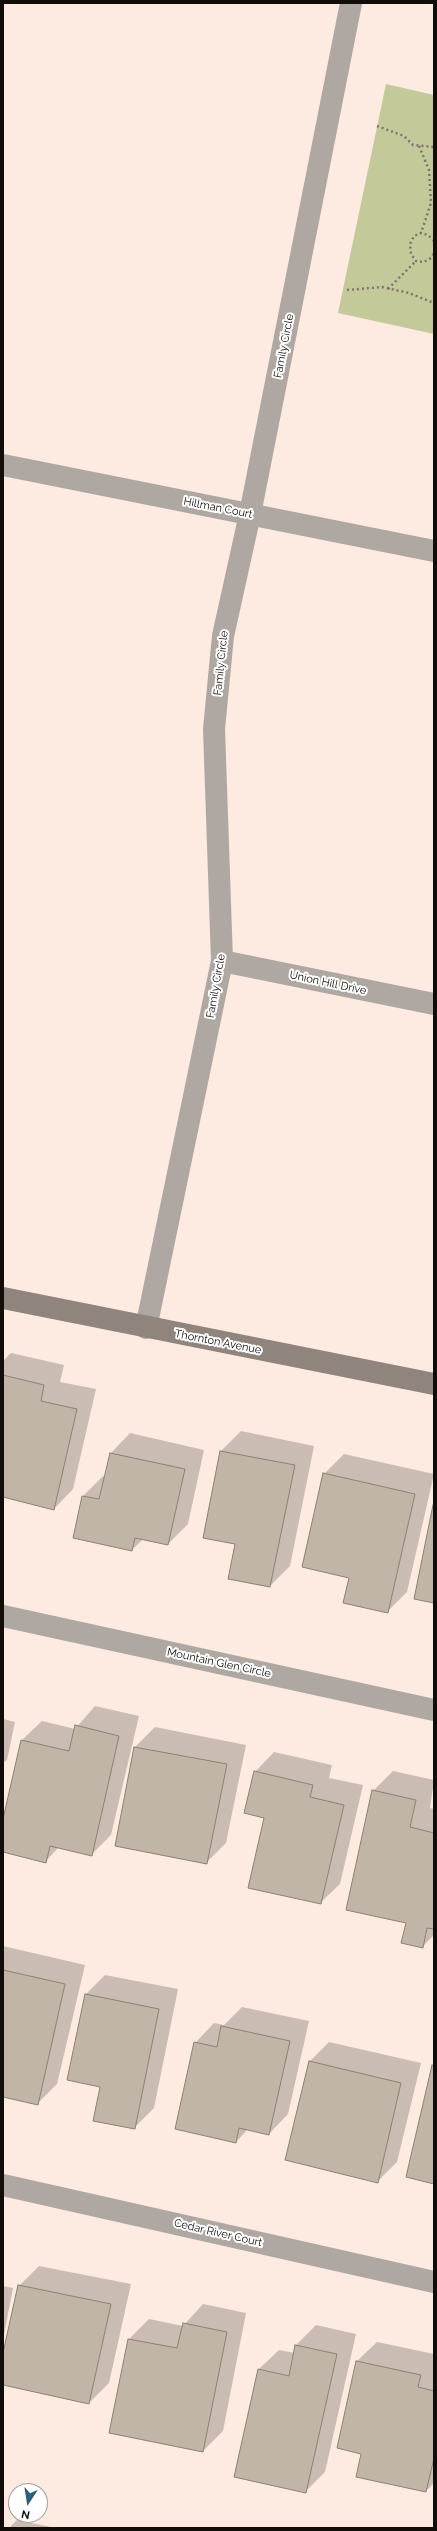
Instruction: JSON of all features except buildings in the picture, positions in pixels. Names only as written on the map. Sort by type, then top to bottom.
[{"type":"street","name":"Family Circle","points":[[146,1328],[222,961],[214,729],[223,636],[250,514],[351,3]]},
{"type":"street","name":"Hillman Court","points":[[3,465],[434,551]]},
{"type":"street","name":"Union Hill Drive","points":[[222,961],[434,1004]]},
{"type":"street","name":"Thornton Avenue","points":[[3,1298],[146,1328],[434,1384]]},
{"type":"street","name":"Mountain Glen Circle","points":[[3,1616],[434,1710]]},
{"type":"street","name":"Cedar River Court","points":[[3,2185],[434,2282]]},
{"type":"path","points":[[377,126],[404,136],[413,145],[434,147]]},
{"type":"path","points":[[419,146],[429,170],[431,203],[421,234]]},
{"type":"path","points":[[434,240],[428,235],[421,234],[414,236],[410,244],[411,254],[416,261],[424,262],[431,258],[434,253]]},
{"type":"path","points":[[388,288],[416,261]]},
{"type":"path","points":[[347,290],[388,288],[409,293],[434,303]]},
{"type":"green space","points":[[386,84],[434,95],[434,334],[338,313]]}]
